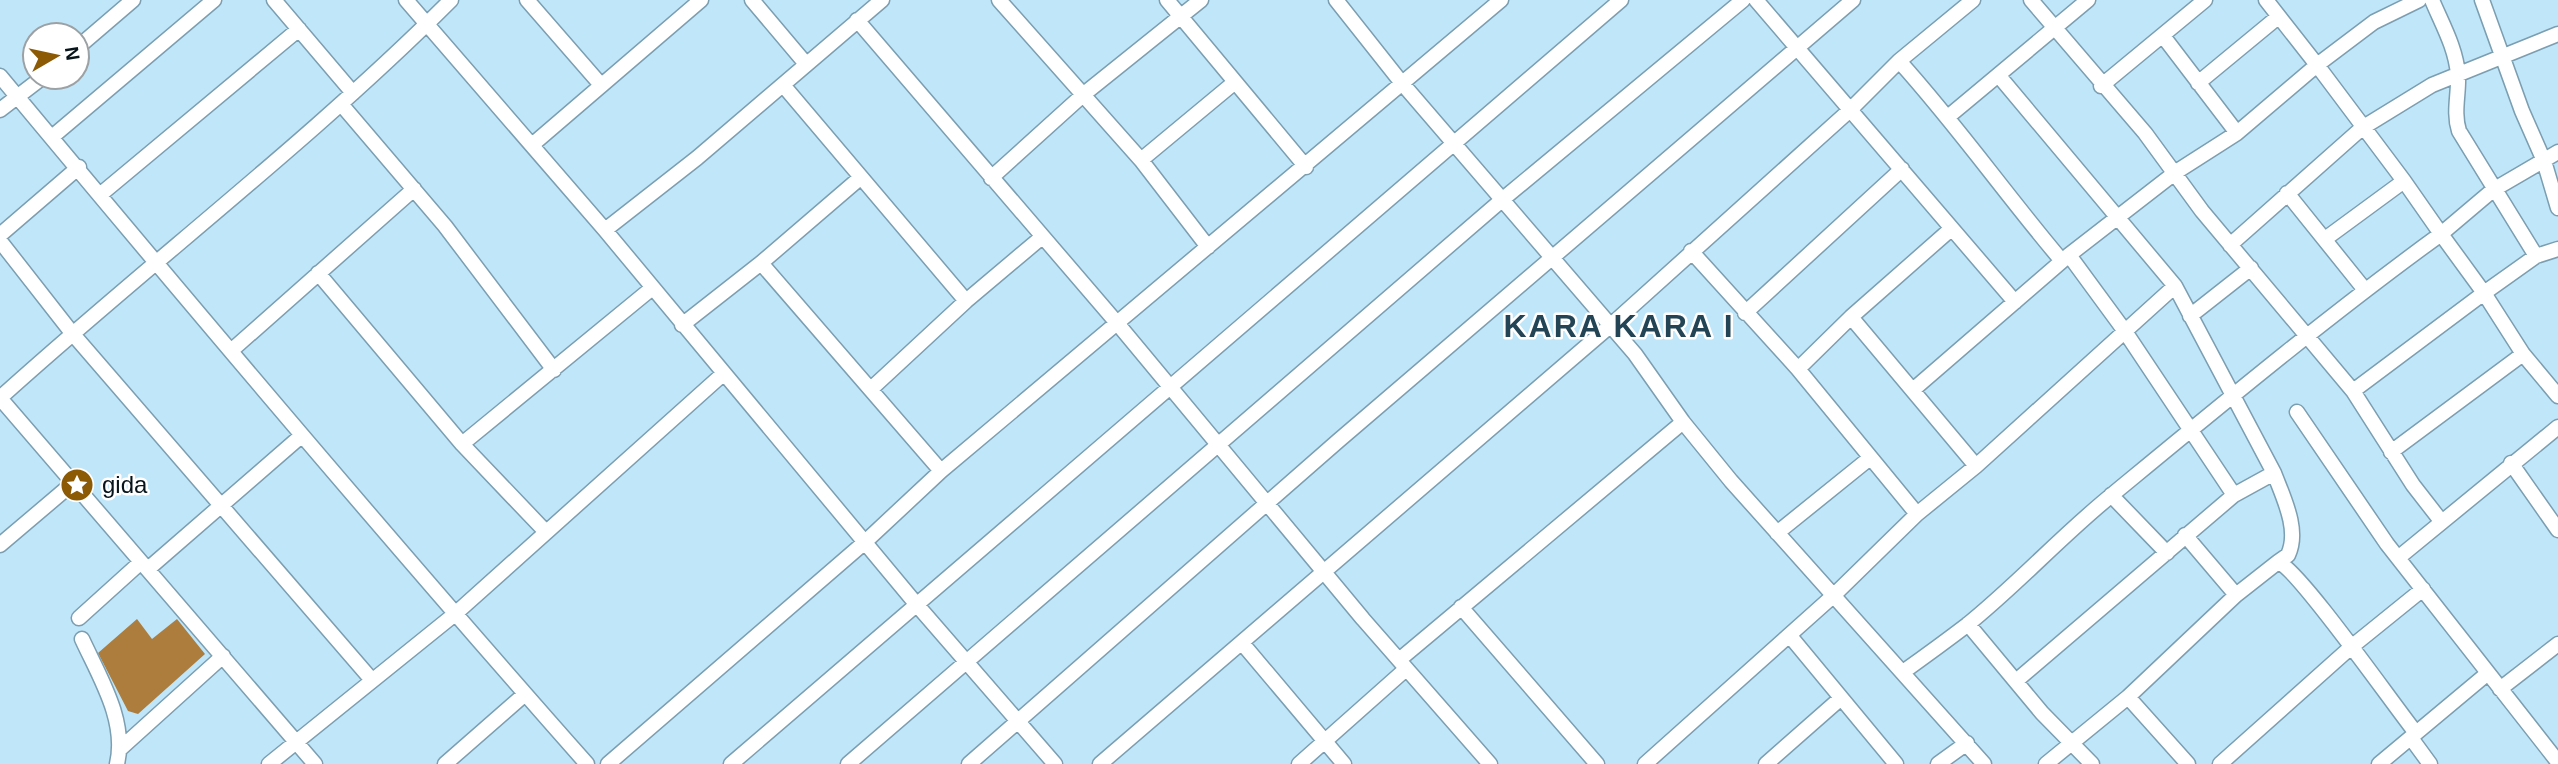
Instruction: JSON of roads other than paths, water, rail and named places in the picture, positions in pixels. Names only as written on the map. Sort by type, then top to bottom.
[{"type":"street","points":[[91,36],[132,0]]},
{"type":"street","points":[[52,137],[214,0]]},
{"type":"street","points":[[274,0],[353,93]]},
{"type":"street","points":[[406,0],[605,230],[650,289],[1055,764]]},
{"type":"street","points":[[316,764],[0,398],[72,333],[353,93],[451,0]]},
{"type":"street","points":[[527,0],[601,85]]},
{"type":"street","points":[[532,145],[701,0]]},
{"type":"street","points":[[752,0],[806,64]]},
{"type":"street","points":[[999,0],[1141,160],[1208,247]]},
{"type":"street","points":[[1167,0],[1306,166]]},
{"type":"street","points":[[991,178],[1084,94],[1201,0]]},
{"type":"street","points":[[1336,0],[1401,82],[1456,142],[1667,395],[1683,422],[1777,533],[1984,764]]},
{"type":"street","points":[[608,764],[865,542],[941,471],[1501,0]]},
{"type":"street","points":[[731,764],[1621,0]]},
{"type":"street","points":[[848,764],[1503,199],[1743,0]]},
{"type":"street","points":[[1756,0],[2015,302]]},
{"type":"street","points":[[969,764],[1268,502],[1853,0]]},
{"type":"street","points":[[1100,764],[1610,327],[1850,110],[1899,61],[1973,0]]},
{"type":"street","points":[[2031,0],[2057,27],[2101,86],[2176,172],[2230,245],[2353,391],[2391,452],[2441,522]]},
{"type":"street","points":[[1948,116],[2088,0]]},
{"type":"street","points":[[2101,86],[2205,0]]},
{"type":"street","points":[[1914,389],[2119,215],[2176,172],[2237,133],[2317,65],[2375,22],[2419,0]]},
{"type":"street","points":[[2432,0],[2452,46],[2458,75],[2455,120],[2493,190],[2536,256]]},
{"type":"street","points":[[2482,0],[2522,111],[2544,160],[2558,208]]},
{"type":"street","points":[[605,230],[783,85],[878,1]]},
{"type":"street","points":[[2270,1],[2278,17],[2404,181],[2484,293],[2523,354],[2558,396]]},
{"type":"street","points":[[2198,83],[2278,17]]},
{"type":"street","points":[[857,20],[1117,323],[1402,665],[1490,764]]},
{"type":"street","points":[[101,194],[299,29]]},
{"type":"street","points":[[2230,245],[2362,128],[2432,85],[2558,34]]},
{"type":"street","points":[[2163,36],[2237,133]]},
{"type":"street","points":[[1899,61],[1948,116],[2010,199],[2066,258],[2124,330],[2234,495]]},
{"type":"street","points":[[0,76],[232,350],[300,437],[587,764]]},
{"type":"street","points":[[1999,76],[2119,215],[2175,286],[2274,473],[2286,505],[2293,540],[2288,555],[2236,595],[2128,697],[2046,764]]},
{"type":"street","points":[[1141,160],[1235,82]]},
{"type":"street","points":[[783,85],[966,301]]},
{"type":"street","points":[[0,110],[23,91]]},
{"type":"street","points":[[341,103],[445,226],[554,370]]},
{"type":"street","points":[[1903,672],[1968,624],[2111,495],[2234,393],[2441,234],[2493,190],[2558,152]]},
{"type":"street","points":[[0,235],[79,167]]},
{"type":"street","points":[[1745,313],[1902,169]]},
{"type":"street","points":[[682,326],[761,264],[860,178]]},
{"type":"street","points":[[2325,239],[2404,181]]},
{"type":"street","points":[[232,350],[414,189]]},
{"type":"street","points":[[2287,193],[2365,290]]},
{"type":"street","points":[[1798,369],[1851,317],[1951,229]]},
{"type":"street","points":[[871,389],[966,301],[1042,237]]},
{"type":"street","points":[[0,241],[72,333],[371,680]]},
{"type":"street","points":[[2353,391],[2536,256],[2558,249]]},
{"type":"street","points":[[1691,251],[1798,369],[1917,514]]},
{"type":"street","points":[[761,264],[941,471]]},
{"type":"street","points":[[2190,316],[2251,268]]},
{"type":"street","points":[[318,273],[462,444],[545,531]]},
{"type":"street","points":[[1646,764],[1790,636],[1917,514],[1976,466],[2175,286]]},
{"type":"street","points":[[462,444],[650,289]]},
{"type":"street","points":[[1851,317],[1976,466]]},
{"type":"street","points":[[2391,452],[2523,354]]},
{"type":"street","points":[[269,764],[455,614],[723,374]]},
{"type":"street","points":[[2297,412],[2398,558],[2558,762]]},
{"type":"street","points":[[1299,764],[1461,607],[1683,422]]},
{"type":"street","points":[[2398,558],[2511,463],[2558,428]]},
{"type":"street","points":[[79,618],[222,504],[300,437]]},
{"type":"street","points":[[1777,533],[1870,458]]},
{"type":"street","points":[[2511,463],[2558,530]]},
{"type":"street","points":[[2015,681],[2234,495],[2274,473]]},
{"type":"street","points":[[0,545],[73,483]]},
{"type":"street","points":[[2111,495],[2167,554]]},
{"type":"street","points":[[2185,535],[2236,595]]},
{"type":"street","points":[[2278,562],[2291,570],[2350,648],[2430,764]]},
{"type":"street","points":[[2220,764],[2350,648],[2423,589]]},
{"type":"street","points":[[1461,607],[1598,764]]},
{"type":"street","points":[[1968,624],[2042,713],[2092,764]]},
{"type":"street","points":[[1790,636],[1896,764]]},
{"type":"street","points":[[82,639],[119,729],[120,749],[117,764]]},
{"type":"street","points":[[1242,643],[1344,764]]},
{"type":"street","points":[[2500,689],[2558,644]]},
{"type":"street","points":[[120,749],[223,656]]},
{"type":"street","points":[[2379,764],[2488,673]]},
{"type":"street","points":[[445,764],[525,694]]},
{"type":"street","points":[[2128,697],[2188,764]]},
{"type":"street","points":[[1766,764],[1841,698]]},
{"type":"street","points":[[1938,764],[1967,743]]},
{"type":"place","name":"gida","points":[[77,485]]},
{"type":"district","name":"KARA KARA I","points":[[1619,326]]}]
